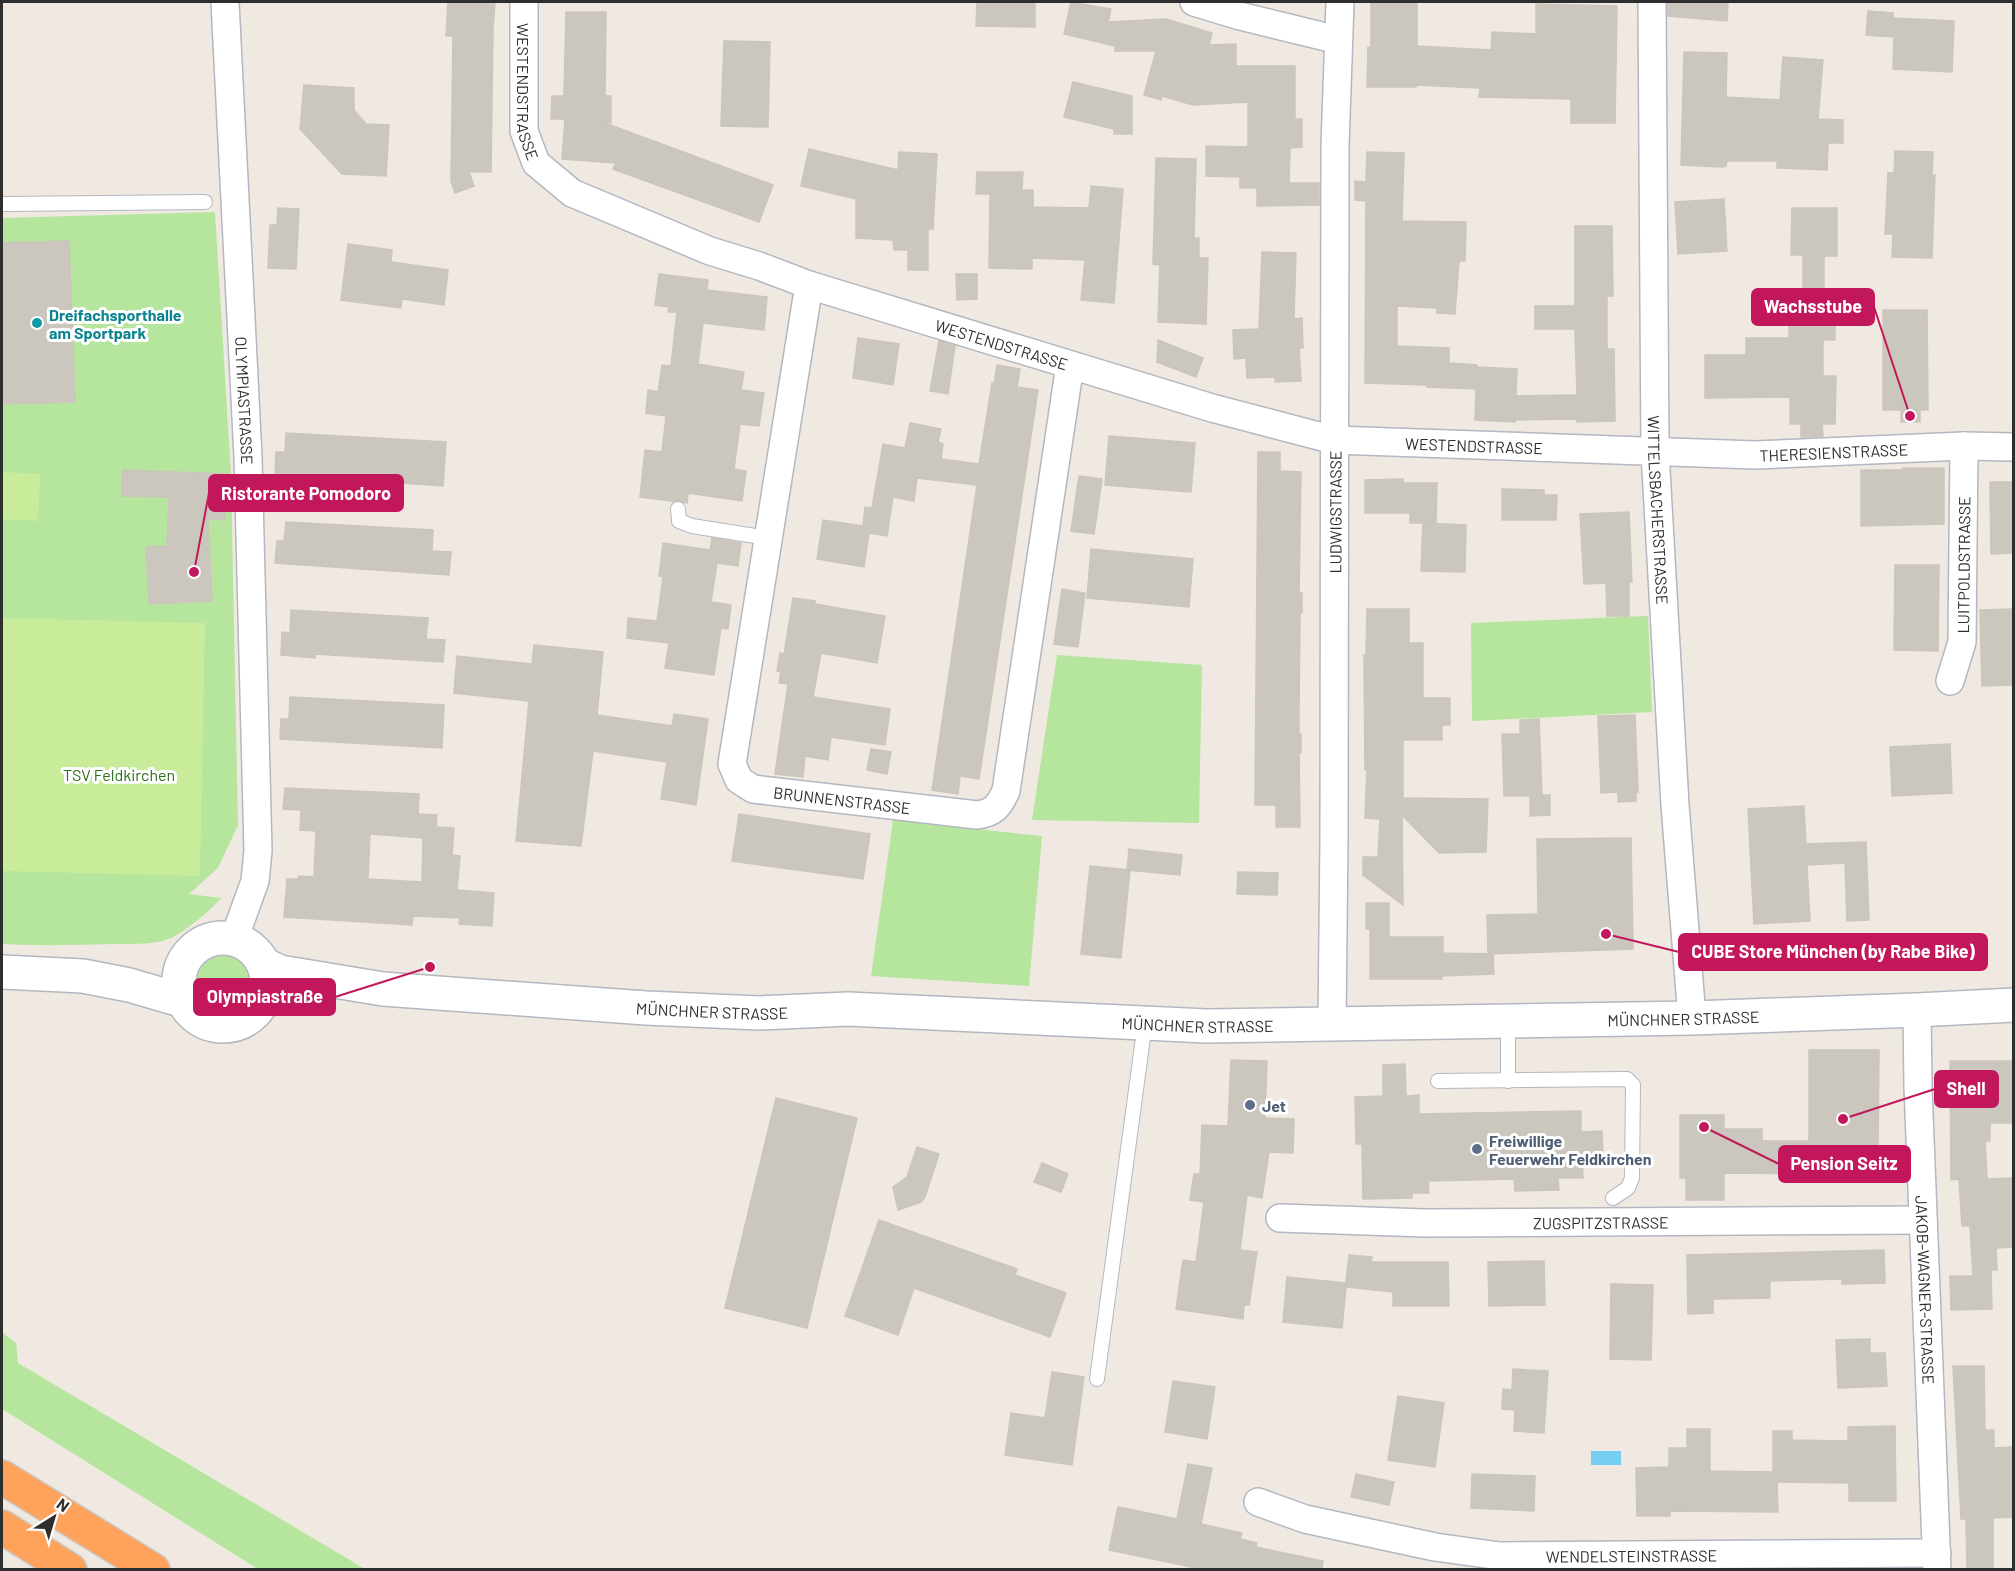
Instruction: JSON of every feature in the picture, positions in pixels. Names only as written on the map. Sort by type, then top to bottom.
[{"type":"highway","points":[[2,1477],[153,1569]]},
{"type":"highway","points":[[2,1527],[70,1569]]},
{"type":"street","name":"OLYMPIASTRASSE","points":[[225,2],[248,457],[258,851],[255,881],[234,939]]},
{"type":"street","name":"WESTENDSTRASSE","points":[[524,2],[524,131],[536,163],[572,193],[710,251],[759,266],[808,285],[1070,365],[1212,408],[1334,440],[1655,452]]},
{"type":"street","points":[[1194,2],[1338,40]]},
{"type":"street","name":"LUDWIGSTRASSE","points":[[1332,1024],[1334,440],[1340,2]]},
{"type":"street","name":"WITTELSBACHERSTRASSE","points":[[1652,2],[1655,452],[1675,805],[1692,1018]]},
{"type":"street","name":"BRUNNENSTRASSE","points":[[808,285],[732,764],[739,780],[753,789],[977,815],[989,814],[999,807],[1006,791],[1070,365]]},
{"type":"street","name":"THERESIENSTRASSE","points":[[1655,452],[1755,455],[1964,446],[2013,447]]},
{"type":"street","name":"LUITPOLDSTRASSE","points":[[1950,681],[1962,642],[1964,446]]},
{"type":"street","points":[[234,939],[208,940],[192,950],[187,957],[181,967],[179,978],[183,1001],[189,1010],[204,1022],[223,1026],[233,1025],[250,1016],[262,1001],[267,983],[263,964]]},
{"type":"street","name":"MÜNCHNER STRASSE","points":[[234,939],[252,948],[263,964],[280,972],[383,989],[646,1008],[759,1013],[848,1009],[1207,1026],[1692,1018],[2013,1005]]},
{"type":"street","points":[[83,976],[170,964],[187,957]]},
{"type":"street","points":[[2,972],[83,976],[135,986],[183,1001]]},
{"type":"street","name":"MÜNCHNER STRASSE","points":[[262,1001],[285,996],[383,989]]},
{"type":"street","name":"JAKOB-WAGNER-STRASSE","points":[[1917,1010],[1937,1561]]},
{"type":"street","name":"ZUGSPITZSTRASSE","points":[[1280,1218],[1425,1223],[1923,1220]]},
{"type":"street","name":"WENDELSTEINSTRASSE","points":[[1258,1502],[1305,1519],[1435,1547],[1500,1556],[1937,1561]]},
{"type":"lane","points":[[2,204],[205,202]]},
{"type":"lane","points":[[678,509],[679,521],[692,526],[768,538]]},
{"type":"lane","points":[[1508,1021],[1508,1081]]},
{"type":"lane","points":[[1097,1378],[1145,1023]]},
{"type":"lane","points":[[1438,1081],[1627,1079],[1633,1084],[1632,1178],[1628,1188],[1612,1198]]},
{"type":"green space","name":"TSV Feldkirchen","points":[[215,212],[231,475],[238,825],[218,868],[189,894],[221,898],[184,930],[171,938],[158,942],[73,945],[2,944],[2,218]]},
{"type":"green space","points":[[2,472],[40,474],[38,521],[2,519]]},
{"type":"green space","points":[[1648,616],[1652,712],[1472,721],[1471,623]]},
{"type":"green space","points":[[2,618],[205,623],[200,876],[2,871]]},
{"type":"green space","points":[[1057,655],[1202,665],[1199,823],[1032,820]]},
{"type":"green space","points":[[893,820],[1042,836],[1029,986],[871,976]]},
{"type":"green space","points":[[221,954],[232,956],[241,962],[247,971],[249,982],[247,993],[241,1002],[232,1008],[221,1010],[210,1008],[201,1002],[195,993],[193,982],[195,971],[201,962],[210,956]]},
{"type":"green space","points":[[2,1332],[16,1343],[18,1363],[365,1569],[258,1569],[2,1409]]},
{"type":"water","points":[[1591,1451],[1621,1451],[1621,1465],[1591,1465]]},
{"type":"building","points":[[448,2],[495,2],[491,172],[469,172],[474,186],[455,193],[451,181],[453,36],[446,36]]},
{"type":"building","points":[[977,2],[1035,2],[1035,27],[976,26]]},
{"type":"building","points":[[1071,2],[1111,9],[1108,22],[1166,19],[1212,33],[1209,45],[1236,44],[1236,66],[1295,66],[1295,119],[1302,119],[1302,147],[1290,148],[1289,183],[1319,183],[1319,205],[1257,206],[1257,188],[1240,188],[1240,177],[1206,176],[1206,146],[1248,147],[1248,102],[1193,105],[1162,96],[1161,100],[1144,95],[1156,51],[1115,51],[1115,46],[1064,34]]},
{"type":"building","points":[[1371,2],[1417,2],[1417,46],[1491,50],[1492,32],[1536,34],[1536,4],[1617,6],[1615,123],[1571,123],[1571,99],[1479,97],[1480,88],[1416,85],[1416,87],[1367,87],[1368,47],[1371,48]]},
{"type":"building","points":[[1668,2],[1728,2],[1727,21],[1668,16]]},
{"type":"building","points":[[1868,11],[1893,13],[1893,18],[1954,21],[1952,72],[1893,69],[1894,37],[1866,35]]},
{"type":"building","points":[[566,12],[606,12],[605,96],[611,96],[611,123],[602,122],[773,185],[759,222],[613,169],[616,163],[562,159],[565,119],[551,119],[552,96],[564,96]]},
{"type":"building","points":[[724,41],[770,42],[768,127],[721,126]]},
{"type":"building","points":[[1684,52],[1727,53],[1726,97],[1780,100],[1783,57],[1823,60],[1818,119],[1843,120],[1843,143],[1828,143],[1827,170],[1777,168],[1777,161],[1727,161],[1726,166],[1722,167],[1681,165]]},
{"type":"building","points":[[1073,82],[1132,96],[1132,134],[1114,134],[1114,129],[1064,117]]},
{"type":"building","points":[[304,85],[354,88],[354,110],[366,124],[389,125],[386,176],[342,174],[300,129]]},
{"type":"building","points":[[809,149],[898,170],[899,152],[937,154],[933,229],[928,229],[928,270],[908,270],[908,250],[894,250],[893,240],[856,238],[856,199],[801,186]]},
{"type":"building","points":[[1895,151],[1933,152],[1932,175],[1935,175],[1932,258],[1892,257],[1893,234],[1885,234],[1888,173],[1894,173]]},
{"type":"building","points":[[1367,152],[1404,153],[1402,221],[1466,222],[1465,261],[1459,261],[1455,314],[1437,313],[1437,308],[1397,306],[1397,346],[1449,348],[1449,363],[1517,369],[1516,396],[1577,395],[1575,329],[1535,329],[1535,306],[1575,306],[1575,226],[1612,226],[1613,296],[1607,296],[1607,349],[1614,349],[1615,421],[1475,420],[1476,389],[1365,383],[1366,201],[1355,200],[1355,181],[1366,182]]},
{"type":"building","points":[[1156,158],[1196,159],[1194,238],[1199,238],[1199,258],[1208,258],[1206,324],[1158,322],[1160,265],[1153,264]]},
{"type":"building","points":[[977,172],[1023,172],[1022,190],[1033,190],[1033,207],[1089,208],[1091,186],[1123,189],[1114,303],[1081,300],[1085,260],[1032,258],[1032,269],[989,268],[990,194],[976,194]]},
{"type":"building","points":[[1724,199],[1727,251],[1678,254],[1675,202]]},
{"type":"building","points":[[278,208],[299,209],[296,269],[268,268],[270,225],[277,225]]},
{"type":"building","points":[[1792,208],[1837,208],[1837,256],[1824,256],[1824,292],[1835,292],[1835,340],[1823,340],[1823,376],[1836,376],[1835,424],[1822,424],[1823,436],[1801,437],[1801,424],[1790,424],[1790,397],[1705,398],[1705,355],[1746,355],[1746,338],[1789,338],[1789,292],[1803,292],[1803,255],[1791,255]]},
{"type":"building","name":"Dreifachsporthalle am Sportpark","points":[[69,241],[75,402],[2,404],[2,243]]},
{"type":"building","points":[[348,244],[392,250],[391,262],[448,270],[444,305],[402,299],[401,308],[341,300]]},
{"type":"building","points":[[1262,252],[1296,253],[1294,319],[1302,318],[1303,348],[1299,348],[1301,381],[1275,382],[1275,377],[1247,378],[1246,358],[1234,359],[1233,330],[1259,329]]},
{"type":"building","points":[[659,274],[708,280],[707,290],[767,297],[764,330],[703,323],[698,364],[744,372],[741,390],[764,393],[759,426],[740,424],[734,469],[746,471],[742,501],[688,493],[687,503],[640,497],[645,450],[662,452],[666,416],[646,413],[648,390],[658,392],[662,365],[671,366],[677,312],[668,312],[669,307],[655,305]]},
{"type":"building","points":[[956,274],[977,274],[977,299],[957,300]]},
{"type":"building","points":[[1883,310],[1927,310],[1928,410],[1920,410],[1920,422],[1901,422],[1901,410],[1883,410]]},
{"type":"building","points":[[858,338],[899,344],[893,385],[853,378]]},
{"type":"building","points":[[1158,340],[1203,358],[1196,377],[1157,362]]},
{"type":"building","points":[[939,341],[955,346],[948,394],[930,391]]},
{"type":"building","points":[[997,365],[1020,369],[1017,387],[1038,390],[979,779],[960,776],[958,794],[932,790],[977,485],[917,478],[914,501],[893,497],[887,536],[869,533],[864,567],[817,559],[823,520],[863,526],[865,507],[872,508],[883,444],[905,448],[910,423],[941,429],[938,442],[943,444],[941,459],[979,464]]},
{"type":"building","points":[[286,433],[446,442],[443,486],[275,474],[276,452],[285,452]]},
{"type":"building","points":[[1109,436],[1195,443],[1191,492],[1105,485]]},
{"type":"building","points":[[1258,452],[1280,452],[1280,471],[1301,472],[1300,827],[1276,827],[1276,805],[1255,805]]},
{"type":"building","points":[[1903,468],[1944,468],[1944,524],[1861,526],[1861,470],[1903,470]]},
{"type":"building","points":[[123,470],[227,474],[225,520],[208,519],[212,601],[149,604],[146,547],[167,546],[169,497],[122,496]]},
{"type":"building","points":[[1079,476],[1102,479],[1094,534],[1071,531]]},
{"type":"building","points":[[1403,479],[1403,483],[1437,483],[1436,523],[1410,523],[1410,513],[1365,513],[1365,480]]},
{"type":"building","points":[[1990,482],[2013,482],[2013,553],[1991,554]]},
{"type":"building","points":[[1502,489],[1544,490],[1544,495],[1557,495],[1556,520],[1502,520]]},
{"type":"building","points":[[1629,512],[1632,582],[1629,582],[1629,616],[1607,616],[1606,583],[1584,584],[1580,514]]},
{"type":"building","points":[[286,522],[433,530],[432,551],[451,552],[449,575],[275,563],[277,541],[284,541]]},
{"type":"building","points":[[1423,523],[1466,525],[1465,572],[1421,571]]},
{"type":"building","points":[[712,538],[741,543],[738,566],[717,563],[711,602],[731,605],[728,629],[721,628],[714,675],[665,668],[669,643],[627,638],[628,618],[657,621],[663,577],[659,576],[663,543],[710,550]]},
{"type":"building","points":[[1091,549],[1193,559],[1189,607],[1087,598]]},
{"type":"building","points":[[1895,565],[1939,565],[1938,651],[1894,650]]},
{"type":"building","points":[[1062,589],[1085,593],[1078,647],[1054,644]]},
{"type":"building","points":[[793,598],[885,616],[877,663],[821,653],[813,697],[890,709],[885,745],[831,737],[828,760],[805,756],[803,777],[775,774],[788,684],[779,683],[781,672],[777,671],[780,653],[784,654]]},
{"type":"building","points":[[1367,609],[1409,609],[1409,643],[1423,643],[1423,698],[1450,698],[1450,725],[1442,725],[1442,740],[1403,740],[1403,798],[1488,799],[1486,852],[1439,853],[1402,815],[1403,905],[1363,875],[1363,857],[1378,857],[1380,819],[1365,818],[1367,770],[1365,770],[1364,655],[1366,655]]},
{"type":"building","points":[[2013,609],[2013,685],[1982,686],[1980,610]]},
{"type":"building","points":[[291,610],[428,618],[426,639],[445,640],[443,662],[315,654],[315,658],[281,655],[282,632],[290,633]]},
{"type":"building","points":[[534,645],[603,652],[597,715],[672,726],[674,714],[708,719],[696,805],[661,799],[667,762],[593,751],[581,846],[516,841],[529,701],[454,693],[457,656],[532,664]]},
{"type":"building","points":[[290,697],[444,705],[442,748],[280,739],[281,719],[289,719]]},
{"type":"building","points":[[1635,715],[1638,792],[1636,792],[1636,801],[1618,802],[1618,792],[1601,793],[1598,716]]},
{"type":"building","points":[[1539,719],[1542,795],[1550,795],[1550,815],[1530,816],[1530,796],[1504,796],[1502,734],[1520,734],[1520,720]]},
{"type":"building","points":[[1950,744],[1952,793],[1892,796],[1890,747]]},
{"type":"building","points":[[871,749],[891,752],[887,774],[867,770]]},
{"type":"building","points":[[285,788],[419,794],[418,814],[437,815],[436,827],[454,828],[452,855],[460,856],[457,890],[494,893],[492,926],[459,924],[460,918],[413,916],[412,925],[284,917],[287,879],[298,879],[299,876],[314,877],[316,831],[300,830],[301,810],[283,809]],"holes":[[[370,834],[423,838],[422,882],[368,879]]]},
{"type":"building","points":[[1804,806],[1806,844],[1866,842],[1869,920],[1847,921],[1845,863],[1807,865],[1810,921],[1754,924],[1748,809]]},
{"type":"building","points":[[739,814],[870,834],[863,879],[732,861]]},
{"type":"building","points":[[1631,838],[1633,949],[1488,954],[1487,915],[1538,914],[1537,839]]},
{"type":"building","points":[[1129,849],[1182,855],[1180,875],[1127,870]]},
{"type":"building","points":[[1090,866],[1130,870],[1121,958],[1081,954]]},
{"type":"building","points":[[1238,872],[1278,873],[1277,895],[1237,894]]},
{"type":"building","points":[[1366,903],[1389,903],[1389,937],[1443,937],[1443,953],[1493,954],[1494,974],[1442,976],[1442,979],[1370,979],[1370,929],[1366,929]]},
{"type":"building","points":[[1809,1050],[1879,1050],[1878,1150],[1868,1150],[1868,1174],[1724,1173],[1724,1200],[1686,1200],[1686,1178],[1680,1178],[1680,1115],[1724,1115],[1724,1129],[1762,1129],[1762,1141],[1809,1141]]},
{"type":"building","points":[[1231,1060],[1267,1061],[1265,1118],[1294,1119],[1293,1153],[1269,1152],[1262,1198],[1247,1195],[1240,1250],[1257,1252],[1249,1305],[1244,1305],[1243,1319],[1176,1309],[1183,1260],[1196,1262],[1204,1202],[1190,1200],[1194,1174],[1200,1174],[1202,1125],[1228,1126]]},
{"type":"building","points":[[1950,1061],[2013,1061],[2013,1123],[1990,1123],[1990,1141],[1985,1141],[1987,1179],[2012,1178],[2013,1247],[1996,1248],[1997,1270],[1991,1270],[1992,1309],[1951,1310],[1950,1276],[1973,1276],[1970,1226],[1962,1226],[1959,1179],[1951,1180]]},
{"type":"building","points":[[1405,1064],[1406,1096],[1419,1095],[1419,1114],[1581,1111],[1581,1132],[1602,1131],[1603,1159],[1582,1160],[1583,1178],[1558,1178],[1559,1190],[1515,1191],[1514,1179],[1428,1181],[1429,1193],[1412,1193],[1412,1198],[1363,1199],[1362,1144],[1356,1144],[1355,1097],[1383,1096],[1383,1065]]},
{"type":"building","points":[[776,1098],[857,1118],[807,1328],[725,1308]]},
{"type":"building","points":[[917,1147],[939,1154],[925,1197],[921,1202],[898,1210],[893,1187],[907,1177]]},
{"type":"building","points":[[1042,1163],[1068,1174],[1061,1192],[1034,1182]]},
{"type":"building","points":[[879,1220],[1017,1269],[1015,1275],[1066,1293],[1050,1337],[914,1288],[898,1335],[845,1316]]},
{"type":"building","points":[[1884,1250],[1885,1283],[1842,1284],[1842,1279],[1770,1281],[1770,1298],[1713,1299],[1713,1313],[1688,1314],[1687,1255]]},
{"type":"building","points":[[1349,1255],[1372,1257],[1371,1262],[1448,1262],[1449,1306],[1393,1306],[1393,1292],[1346,1287],[1342,1328],[1283,1322],[1287,1277],[1346,1283]]},
{"type":"building","points":[[1544,1261],[1545,1305],[1489,1306],[1488,1262]]},
{"type":"building","points":[[1611,1284],[1653,1285],[1651,1360],[1610,1359]]},
{"type":"building","points":[[1870,1339],[1870,1353],[1885,1353],[1887,1386],[1838,1388],[1836,1340]]},
{"type":"building","points":[[1953,1366],[1984,1366],[1985,1430],[1994,1430],[1994,1448],[2013,1447],[2013,1517],[1993,1518],[1993,1569],[1967,1569],[1966,1519],[1961,1519]]},
{"type":"building","points":[[1513,1369],[1548,1371],[1544,1433],[1514,1431],[1515,1410],[1502,1409],[1503,1389],[1512,1390]]},
{"type":"building","points":[[1052,1372],[1084,1377],[1072,1465],[1005,1455],[1011,1413],[1045,1418]]},
{"type":"building","points":[[1173,1381],[1215,1387],[1207,1439],[1165,1432]]},
{"type":"building","points":[[1398,1396],[1444,1403],[1435,1467],[1388,1460]]},
{"type":"building","points":[[1895,1426],[1896,1501],[1849,1501],[1849,1483],[1777,1482],[1778,1512],[1670,1511],[1670,1516],[1637,1516],[1636,1468],[1669,1467],[1669,1448],[1687,1448],[1687,1429],[1710,1429],[1710,1471],[1773,1472],[1773,1431],[1792,1431],[1792,1440],[1848,1441],[1848,1427]]},
{"type":"building","points":[[1188,1464],[1212,1468],[1201,1524],[1242,1533],[1240,1539],[1257,1543],[1256,1547],[1323,1561],[1322,1569],[1201,1569],[1109,1550],[1118,1507],[1177,1519]]},
{"type":"building","points":[[1356,1474],[1394,1482],[1389,1505],[1351,1497]]},
{"type":"building","points":[[1472,1474],[1535,1476],[1534,1511],[1471,1508]]},
{"type":"place","name":"Dreifachsporthalle am Sportpark","points":[[37,323]]},
{"type":"place","name":"Wachsstube","points":[[1910,416]]},
{"type":"place","name":"Ristorante Pomodoro","points":[[194,572]]},
{"type":"place","name":"CUBE Store München (by Rabe Bike)","points":[[1606,934]]},
{"type":"place","name":"Olympiastraße","points":[[430,967]]},
{"type":"place","name":"Jet","points":[[1250,1105]]},
{"type":"place","name":"Shell","points":[[1843,1119]]},
{"type":"place","name":"Pension Seitz","points":[[1704,1127]]},
{"type":"place","name":"Freiwillige Feuerwehr Feldkirchen","points":[[1477,1149]]}]
